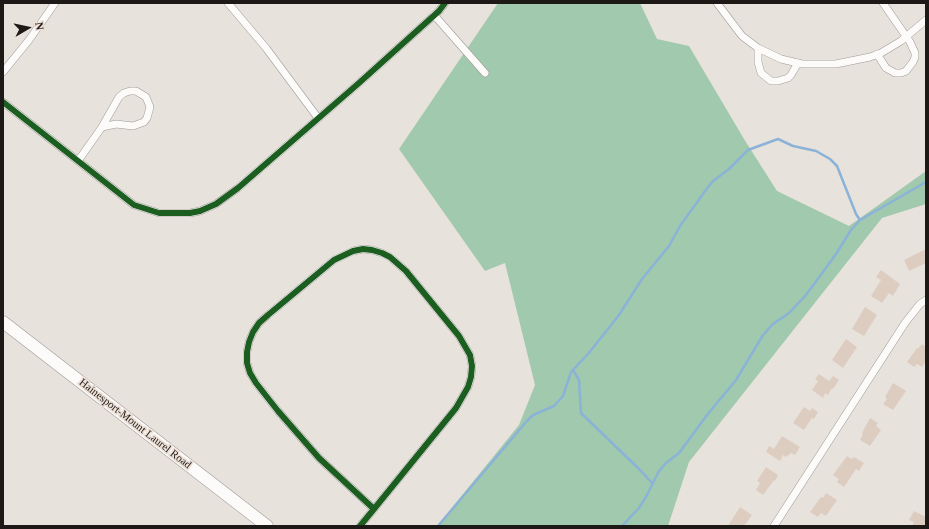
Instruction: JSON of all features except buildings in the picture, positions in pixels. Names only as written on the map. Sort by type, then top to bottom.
[{"type":"main road","name":"Hainesport-Mount Laurel Road","points":[[3,322],[267,526]]},
{"type":"street","points":[[3,72],[29,40],[55,3]]},
{"type":"street","points":[[228,3],[266,48],[318,118]]},
{"type":"street","points":[[3,102],[137,207],[159,213],[190,213],[207,209],[224,199],[238,188],[434,15],[445,3]]},
{"type":"street","points":[[717,3],[742,36],[758,48],[781,59],[814,65],[836,64],[859,60],[877,54],[907,37],[926,20]]},
{"type":"street","points":[[877,54],[886,68],[890,71],[901,73],[906,71],[915,57],[913,46],[883,3]]},
{"type":"street","points":[[434,15],[485,74]]},
{"type":"street","points":[[758,48],[758,62],[761,73],[771,80],[778,81],[788,78],[792,75],[798,63]]},
{"type":"street","points":[[78,161],[102,127],[119,96],[130,91],[136,91],[146,96],[150,107],[147,118],[144,122],[133,126],[116,124],[102,127]]},
{"type":"street","points":[[360,526],[374,509],[456,408],[468,387],[472,366],[470,356],[459,336],[406,271],[398,263],[386,255],[372,250],[363,249],[353,251],[334,260],[259,323],[249,342],[247,363],[250,373],[256,383],[278,411],[327,466],[374,509]]},
{"type":"street","points":[[774,526],[905,323],[920,304],[926,300]]},
{"type":"green space","points":[[498,3],[640,3],[657,39],[689,46],[744,139],[777,191],[849,226],[926,171],[926,204],[882,218],[689,462],[668,526],[437,526],[519,425],[535,385],[505,263],[485,271],[399,149]]},
{"type":"waterway","points":[[438,526],[526,422],[533,415],[554,406],[563,396],[571,372],[588,354],[619,315],[642,279],[669,246],[680,226],[708,187],[748,150],[778,139],[793,146],[816,151],[830,159],[837,166],[856,214],[860,220]]},
{"type":"waterway","points":[[622,526],[639,508],[659,471],[666,463],[679,453],[707,415],[736,380],[763,335],[773,324],[789,313],[806,295],[836,254],[851,230],[860,220],[926,182]]},
{"type":"waterway","points":[[573,370],[579,380],[581,413],[652,483]]},
{"type":"cycle path","points":[[3,102],[134,205],[159,213],[190,213],[200,211],[216,204],[238,188],[359,83],[439,11],[445,3]]},
{"type":"cycle path","points":[[360,526],[374,509],[456,408],[468,387],[472,366],[470,355],[459,336],[406,271],[390,257],[372,250],[363,249],[353,251],[334,260],[259,323],[249,342],[247,363],[250,373],[256,383],[278,411],[319,458],[374,509]]}]
